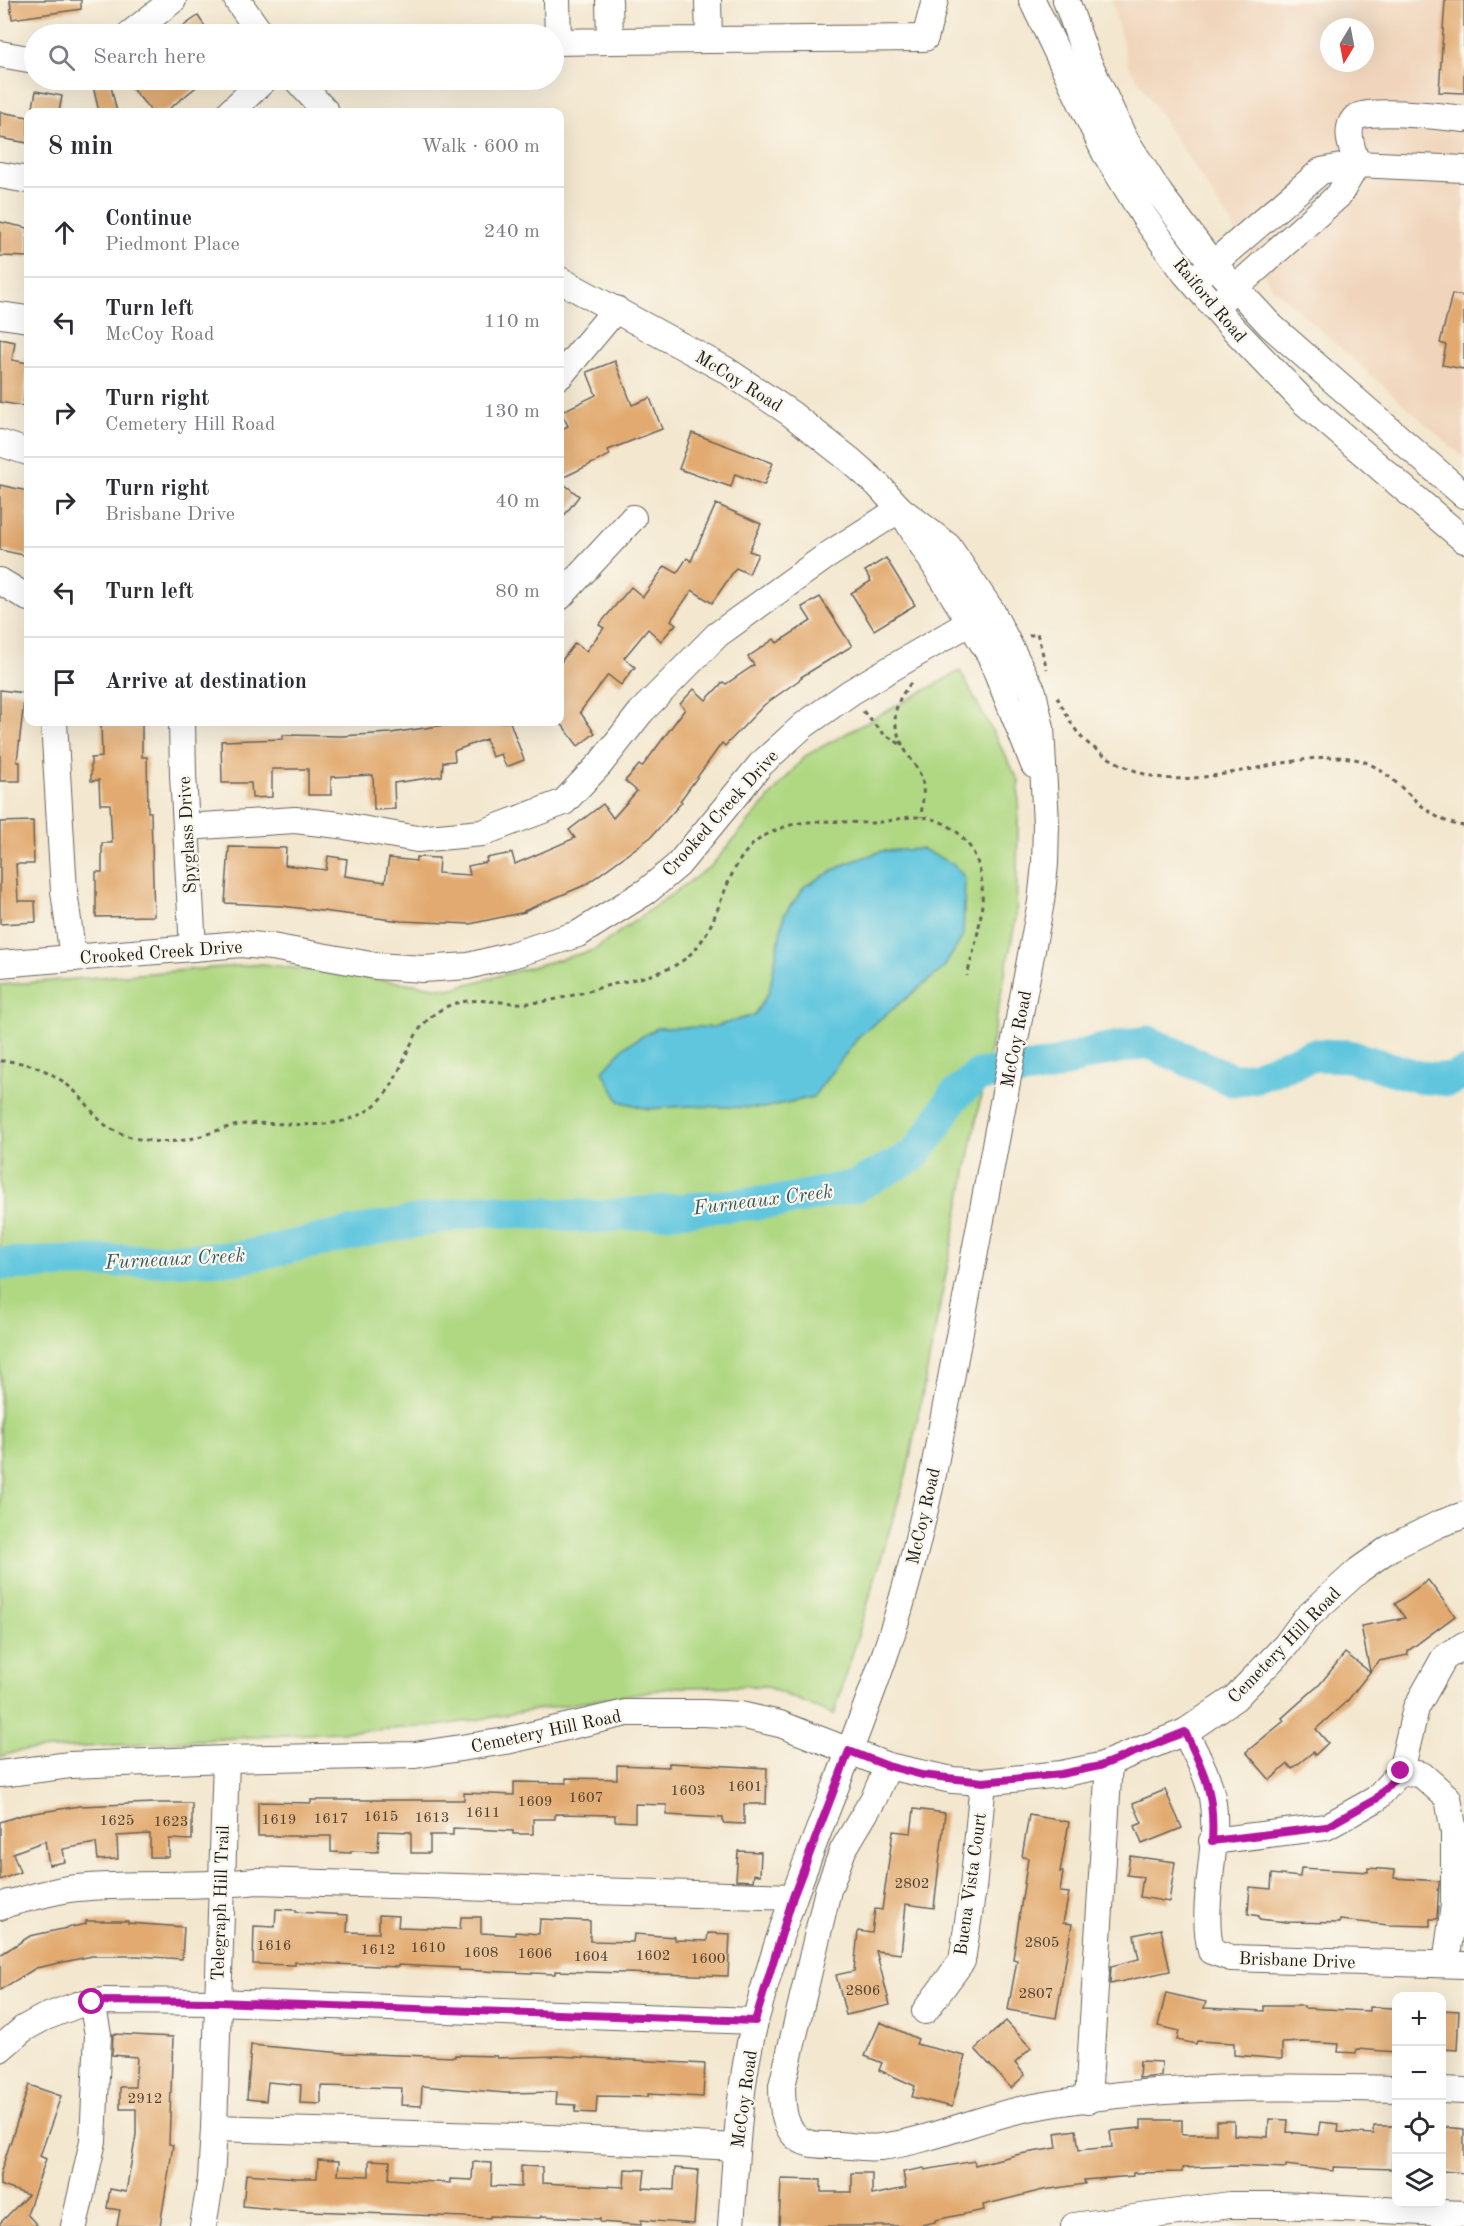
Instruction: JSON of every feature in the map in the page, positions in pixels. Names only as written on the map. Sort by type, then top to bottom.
[{"type":"street","points":[[143,24],[173,0]]},
{"type":"street","points":[[237,0],[254,24]]},
{"type":"street","points":[[557,0],[558,24]]},
{"type":"street","points":[[609,0],[610,41]]},
{"type":"street","points":[[708,0],[709,40]]},
{"type":"street","points":[[564,42],[925,38],[935,0]]},
{"type":"street","name":"Raiford Road","points":[[1032,0],[1105,153],[1145,218],[1193,282],[1230,325],[1305,403],[1464,540]]},
{"type":"street","name":"Raiford Road","points":[[1066,0],[1087,59],[1123,136],[1160,194],[1212,263],[1270,325],[1464,495]]},
{"type":"street","points":[[0,54],[24,58]]},
{"type":"street","points":[[234,108],[253,90]]},
{"type":"street","points":[[306,90],[322,108]]},
{"type":"street","points":[[1214,306],[1339,195],[1357,164],[1350,142],[1350,127],[1354,119],[1361,114],[1388,113],[1464,118]]},
{"type":"street","points":[[1193,282],[1212,263],[1321,171],[1357,164],[1464,169]]},
{"type":"street","points":[[0,175],[24,179]]},
{"type":"street","name":"McCoy Road","points":[[564,282],[726,370],[790,413],[850,460],[900,509],[931,561],[981,616],[990,655],[1023,734],[1042,788],[1046,824],[1046,864],[1028,972],[933,1474],[914,1560],[882,1662],[793,1897],[755,2021],[736,2147],[731,2226]]},
{"type":"street","points":[[564,371],[616,309]]},
{"type":"street","points":[[0,315],[24,318]]},
{"type":"street","points":[[0,443],[24,451]]},
{"type":"street","points":[[186,827],[295,820],[339,825],[417,839],[482,833],[564,802],[600,764],[641,712],[717,634],[825,556],[900,509]]},
{"type":"street","points":[[564,593],[633,518]]},
{"type":"street","points":[[0,581],[24,596]]},
{"type":"street","name":"Crooked Creek Drive","points":[[0,964],[240,944],[272,947],[376,966],[423,969],[468,966],[578,934],[647,891],[678,865],[761,764],[804,725],[850,692],[981,616]]},
{"type":"street","points":[[54,726],[64,891],[73,958]]},
{"type":"street","name":"Spyglass Drive","points":[[182,726],[193,948]]},
{"type":"street","name":"Cemetery Hill Road","points":[[0,1774],[70,1765],[415,1755],[506,1741],[626,1713],[704,1713],[740,1715],[780,1724],[888,1766],[932,1777],[983,1782],[1061,1774],[1109,1763],[1185,1732],[1234,1698],[1286,1646],[1305,1618],[1359,1570],[1390,1548],[1439,1524],[1464,1515]]},
{"type":"street","points":[[1212,1841],[1326,1827],[1376,1799],[1401,1771],[1416,1708],[1444,1658],[1464,1645]]},
{"type":"street","name":"Brisbane Drive","points":[[1185,1732],[1208,1782],[1212,1798],[1207,1932],[1211,1951],[1231,1958],[1455,1964]]},
{"type":"street","name":"Telegraph Hill Trail","points":[[203,2226],[211,2179],[214,2128],[216,2002],[226,1759]]},
{"type":"street","points":[[1088,2100],[1109,1763]]},
{"type":"street","points":[[888,1766],[874,1798],[843,1850],[828,1890],[782,2086],[782,2106],[786,2123],[795,2137],[808,2144],[878,2148],[913,2142],[1032,2107],[1158,2090],[1320,2087],[1392,2089]]},
{"type":"street","points":[[1401,1771],[1422,1775],[1448,1798],[1454,1832],[1455,1964]]},
{"type":"street","name":"Buena Vista Court","points":[[925,2011],[962,1961],[973,1888],[983,1782]]},
{"type":"street","points":[[0,1907],[9,1902],[75,1888],[166,1884],[222,1885],[256,1881],[793,1897]]},
{"type":"street","points":[[0,2049],[23,2029],[44,2018],[77,2005],[103,2001],[216,2002],[755,2021]]},
{"type":"street","points":[[74,2226],[93,2141],[98,2034],[92,2002]]},
{"type":"street","points":[[1446,2090],[1464,2091]]},
{"type":"street","points":[[214,2128],[549,2138],[736,2147]]},
{"type":"street","points":[[1074,2226],[1230,2205],[1281,2205],[1464,2214]]},
{"type":"path","points":[[1026,638],[1036,633],[1050,678]]},
{"type":"path","points":[[912,682],[900,696],[895,711],[895,728],[922,779],[921,817]]},
{"type":"path","points":[[1053,690],[1083,739],[1118,763],[1157,777],[1191,778],[1317,757],[1338,756],[1373,766],[1387,775],[1428,811],[1454,825],[1464,826]]},
{"type":"path","points":[[850,692],[867,718],[881,732],[902,744]]},
{"type":"path","points":[[0,1061],[24,1062],[46,1070],[68,1084],[108,1127],[129,1137],[160,1142],[194,1139],[228,1127],[247,1124],[328,1123],[350,1119],[372,1108],[389,1090],[414,1038],[426,1020],[442,1009],[457,1002],[479,999],[528,1003],[551,1000],[655,974],[679,963],[696,948],[711,927],[736,866],[748,848],[765,835],[804,821],[873,823],[921,817],[940,822],[955,830],[972,850],[981,876],[982,902],[979,929],[967,976]]},
{"type":"shaded area","points":[[1112,0],[1464,0],[1464,458],[1272,287],[1128,65]]},
{"type":"green space","points":[[960,671],[1019,781],[1016,918],[907,1472],[834,1715],[765,1686],[676,1687],[438,1726],[18,1751],[0,1757],[0,985],[263,964],[450,989],[594,950],[711,866],[805,756]]},
{"type":"water","points":[[922,849],[953,864],[965,878],[963,936],[943,969],[860,1035],[813,1097],[763,1108],[686,1106],[648,1109],[619,1101],[603,1071],[625,1046],[657,1028],[713,1027],[754,1015],[769,992],[784,915],[805,886],[845,864],[882,851]]},
{"type":"building","points":[[10,0],[81,0],[81,9],[12,19]]},
{"type":"building","points":[[1445,0],[1464,0],[1464,93],[1439,92]]},
{"type":"building","points":[[198,16],[203,24],[186,24]]},
{"type":"building","points":[[94,90],[112,90],[116,108],[98,108]]},
{"type":"building","points":[[133,90],[192,90],[170,108],[149,108]]},
{"type":"building","points":[[36,91],[62,96],[60,108],[33,108]]},
{"type":"building","points":[[0,112],[24,116],[24,142],[0,138]]},
{"type":"building","points":[[0,222],[24,227],[24,257],[0,256]]},
{"type":"building","points":[[1452,294],[1464,296],[1464,369],[1442,365],[1446,345],[1440,343]]},
{"type":"building","points":[[0,339],[15,342],[12,360],[24,362],[24,397],[23,406],[0,402]]},
{"type":"building","points":[[615,361],[632,405],[650,398],[662,429],[608,450],[610,455],[564,477],[564,428],[568,426],[564,418],[564,411],[596,395],[587,372]]},
{"type":"building","points":[[692,433],[773,463],[764,485],[735,474],[731,487],[679,469]]},
{"type":"building","points":[[564,484],[579,496],[564,516]]},
{"type":"building","points":[[0,485],[24,490],[24,555],[0,550]]},
{"type":"building","points":[[716,504],[761,524],[749,551],[758,554],[749,574],[736,568],[712,603],[692,590],[671,620],[676,624],[661,641],[648,629],[624,658],[635,667],[621,685],[608,675],[580,712],[595,733],[578,746],[563,726],[564,658],[575,643],[586,651],[604,628],[599,625],[631,587],[643,597],[665,566],[677,573],[687,558],[691,561]]},
{"type":"building","points":[[886,558],[915,605],[874,630],[851,593],[871,581],[865,571]]},
{"type":"building","points":[[820,597],[852,646],[801,677],[764,705],[725,746],[722,743],[680,801],[682,802],[651,837],[585,885],[525,912],[470,924],[401,921],[282,906],[225,903],[229,847],[286,848],[285,865],[326,870],[328,856],[347,859],[345,876],[385,882],[389,858],[416,861],[416,857],[439,858],[438,873],[470,875],[468,866],[487,862],[486,858],[512,853],[515,864],[575,838],[569,830],[603,804],[613,818],[637,791],[625,781],[639,765],[642,767],[685,709],[680,704],[694,689],[706,700],[723,682],[726,684],[754,665],[748,657],[774,639],[777,643],[811,621],[802,607]]},
{"type":"building","points":[[0,690],[24,693],[17,762],[20,762],[20,781],[0,781]]},
{"type":"building","points":[[101,726],[142,726],[142,757],[147,757],[148,812],[151,812],[154,916],[96,917],[96,872],[102,872],[102,843],[112,843],[110,804],[100,804],[99,780],[91,781],[91,758],[102,757]]},
{"type":"building","points":[[438,726],[511,726],[524,760],[506,767],[501,754],[492,757],[486,739],[454,751],[455,761],[443,762],[442,776],[394,783],[395,809],[374,810],[373,775],[331,777],[331,795],[308,795],[308,769],[272,769],[272,797],[252,798],[251,783],[222,783],[221,741],[283,739],[283,735],[341,736],[391,733]]},
{"type":"building","points":[[33,821],[34,864],[16,864],[18,901],[35,901],[36,922],[0,924],[0,822]]},
{"type":"building","points":[[1428,1580],[1455,1616],[1408,1651],[1408,1655],[1379,1661],[1370,1672],[1361,1626],[1405,1618],[1395,1604]]},
{"type":"building","points":[[1345,1653],[1370,1672],[1348,1700],[1316,1729],[1328,1743],[1315,1755],[1313,1752],[1292,1769],[1288,1764],[1270,1780],[1246,1752],[1284,1721],[1282,1718],[1320,1684]]},
{"type":"building","points":[[669,1763],[767,1768],[766,1804],[744,1804],[744,1824],[723,1823],[723,1818],[666,1815],[667,1805],[635,1804],[635,1822],[615,1821],[615,1815],[555,1814],[555,1819],[533,1819],[533,1834],[453,1828],[453,1835],[430,1835],[430,1853],[411,1853],[411,1832],[379,1831],[378,1852],[351,1851],[351,1853],[331,1852],[331,1836],[258,1836],[258,1802],[464,1800],[464,1793],[514,1795],[514,1782],[566,1783],[566,1778],[617,1779],[617,1765],[669,1767]]},
{"type":"building","points":[[1165,1790],[1182,1828],[1142,1844],[1135,1826],[1142,1823],[1133,1803]]},
{"type":"building","points":[[192,1803],[192,1840],[169,1839],[169,1857],[150,1857],[150,1834],[117,1836],[118,1859],[98,1860],[96,1843],[63,1849],[65,1862],[49,1865],[45,1841],[13,1853],[20,1872],[0,1880],[0,1822],[22,1815],[80,1806]]},
{"type":"building","points":[[914,1809],[945,1813],[934,1908],[906,1904],[901,1954],[876,1951],[890,2005],[846,2015],[836,1975],[854,1971],[858,1931],[872,1933],[875,1909],[882,1910],[893,1831],[911,1833]]},
{"type":"building","points":[[1029,1815],[1069,1822],[1060,1872],[1063,1872],[1060,1892],[1069,1893],[1063,1923],[1072,1924],[1056,2018],[1008,2010],[1017,1960],[1013,1959],[1028,1858],[1022,1857]]},
{"type":"building","points":[[738,1851],[761,1852],[760,1875],[754,1874],[753,1881],[736,1880]]},
{"type":"building","points":[[1130,1856],[1175,1862],[1169,1902],[1140,1897],[1143,1877],[1127,1875]]},
{"type":"building","points":[[1301,1868],[1368,1872],[1368,1868],[1395,1870],[1394,1878],[1439,1881],[1437,1919],[1430,1919],[1430,1926],[1389,1925],[1340,1920],[1339,1923],[1286,1922],[1259,1919],[1259,1916],[1248,1914],[1250,1887],[1271,1889],[1272,1874],[1300,1877]]},
{"type":"building","points":[[276,1909],[348,1915],[347,1932],[379,1933],[379,1915],[399,1916],[398,1927],[460,1929],[461,1917],[481,1917],[481,1933],[515,1935],[515,1932],[539,1934],[540,1919],[590,1921],[590,1941],[633,1942],[634,1934],[675,1937],[675,1940],[707,1941],[708,1933],[730,1934],[728,1976],[555,1971],[555,1974],[295,1962],[295,1965],[253,1964],[254,1926],[275,1927]]},
{"type":"building","points":[[86,1921],[128,1921],[128,1923],[184,1927],[182,1959],[92,1956],[36,1968],[0,1990],[0,1955],[30,1936],[86,1924]]},
{"type":"building","points":[[1161,1929],[1170,1971],[1110,1984],[1111,1966],[1139,1959],[1134,1935]]},
{"type":"building","points":[[1166,1993],[1206,2002],[1204,2008],[1264,2011],[1264,2006],[1304,2006],[1304,2008],[1369,2011],[1369,2007],[1392,2008],[1392,2052],[1357,2049],[1356,2053],[1338,2052],[1339,2044],[1304,2042],[1282,2043],[1282,2059],[1234,2055],[1234,2043],[1197,2041],[1196,2044],[1177,2040],[1179,2031],[1158,2026]]},
{"type":"building","points":[[1446,2010],[1459,2011],[1457,2050],[1446,2049]]},
{"type":"building","points":[[1006,2021],[1031,2048],[1015,2063],[1025,2075],[1011,2088],[975,2049]]},
{"type":"building","points":[[880,2022],[918,2039],[916,2044],[965,2056],[952,2107],[912,2097],[915,2086],[879,2070],[882,2063],[865,2056]]},
{"type":"building","points":[[113,2034],[173,2037],[169,2144],[173,2145],[160,2226],[117,2226],[120,2210],[107,2208],[110,2189],[126,2192],[136,2135],[136,2109],[120,2109],[120,2087],[135,2087],[137,2057],[112,2055]]},
{"type":"building","points":[[251,2045],[344,2053],[455,2057],[455,2055],[497,2056],[497,2058],[558,2056],[705,2064],[703,2097],[648,2094],[648,2097],[597,2096],[596,2113],[575,2112],[576,2105],[556,2104],[557,2092],[506,2093],[422,2086],[421,2106],[401,2105],[402,2088],[321,2086],[321,2104],[300,2103],[301,2085],[268,2082],[266,2101],[247,2099]]},
{"type":"building","points":[[1140,2061],[1162,2062],[1161,2076],[1139,2078]]},
{"type":"building","points":[[29,2085],[61,2096],[40,2156],[46,2159],[27,2214],[38,2226],[0,2226],[0,2223],[28,2195],[0,2185],[0,2174]]},
{"type":"building","points":[[1269,2119],[1288,2120],[1287,2132],[1318,2135],[1320,2122],[1339,2124],[1338,2132],[1374,2134],[1374,2126],[1392,2126],[1392,2169],[1333,2167],[1333,2171],[1286,2165],[1286,2168],[1235,2166],[1182,2168],[1182,2172],[1133,2173],[1133,2176],[1084,2180],[1085,2184],[1043,2190],[983,2205],[984,2210],[917,2226],[779,2226],[781,2179],[821,2180],[821,2192],[852,2192],[852,2173],[872,2173],[872,2195],[906,2188],[903,2172],[974,2161],[975,2165],[1057,2148],[1055,2133],[1076,2130],[1079,2150],[1112,2147],[1110,2131],[1141,2128],[1141,2120],[1182,2120],[1182,2134],[1216,2134],[1216,2121],[1234,2121],[1234,2135],[1268,2137]]},
{"type":"building","points":[[1446,2127],[1464,2129],[1464,2173],[1446,2171]]},
{"type":"building","points":[[318,2160],[339,2161],[338,2175],[369,2176],[369,2160],[390,2161],[389,2179],[450,2183],[450,2179],[472,2180],[473,2162],[492,2163],[491,2186],[521,2187],[521,2166],[542,2167],[542,2183],[624,2187],[625,2169],[645,2170],[643,2188],[674,2190],[675,2168],[698,2170],[694,2224],[641,2220],[641,2225],[600,2222],[600,2219],[541,2216],[540,2218],[490,2216],[490,2218],[285,2210],[243,2206],[246,2174],[317,2178]]},
{"type":"waterway","name":"Furneaux Creek","points":[[0,1264],[238,1258],[378,1228],[483,1210],[595,1217],[783,1201],[855,1186],[913,1156],[929,1136],[953,1097],[979,1075],[1047,1067],[1098,1051],[1148,1042],[1232,1080],[1255,1077],[1313,1055],[1349,1056],[1419,1077],[1450,1080],[1464,1074]]},
{"type":"route","points":[[92,2002],[216,2002],[755,2021],[793,1897],[849,1751],[888,1766],[922,1775],[983,1782],[1061,1774],[1100,1766],[1185,1732],[1200,1762],[1212,1798],[1214,1820],[1212,1841],[1326,1827],[1376,1799],[1401,1771]]}]
